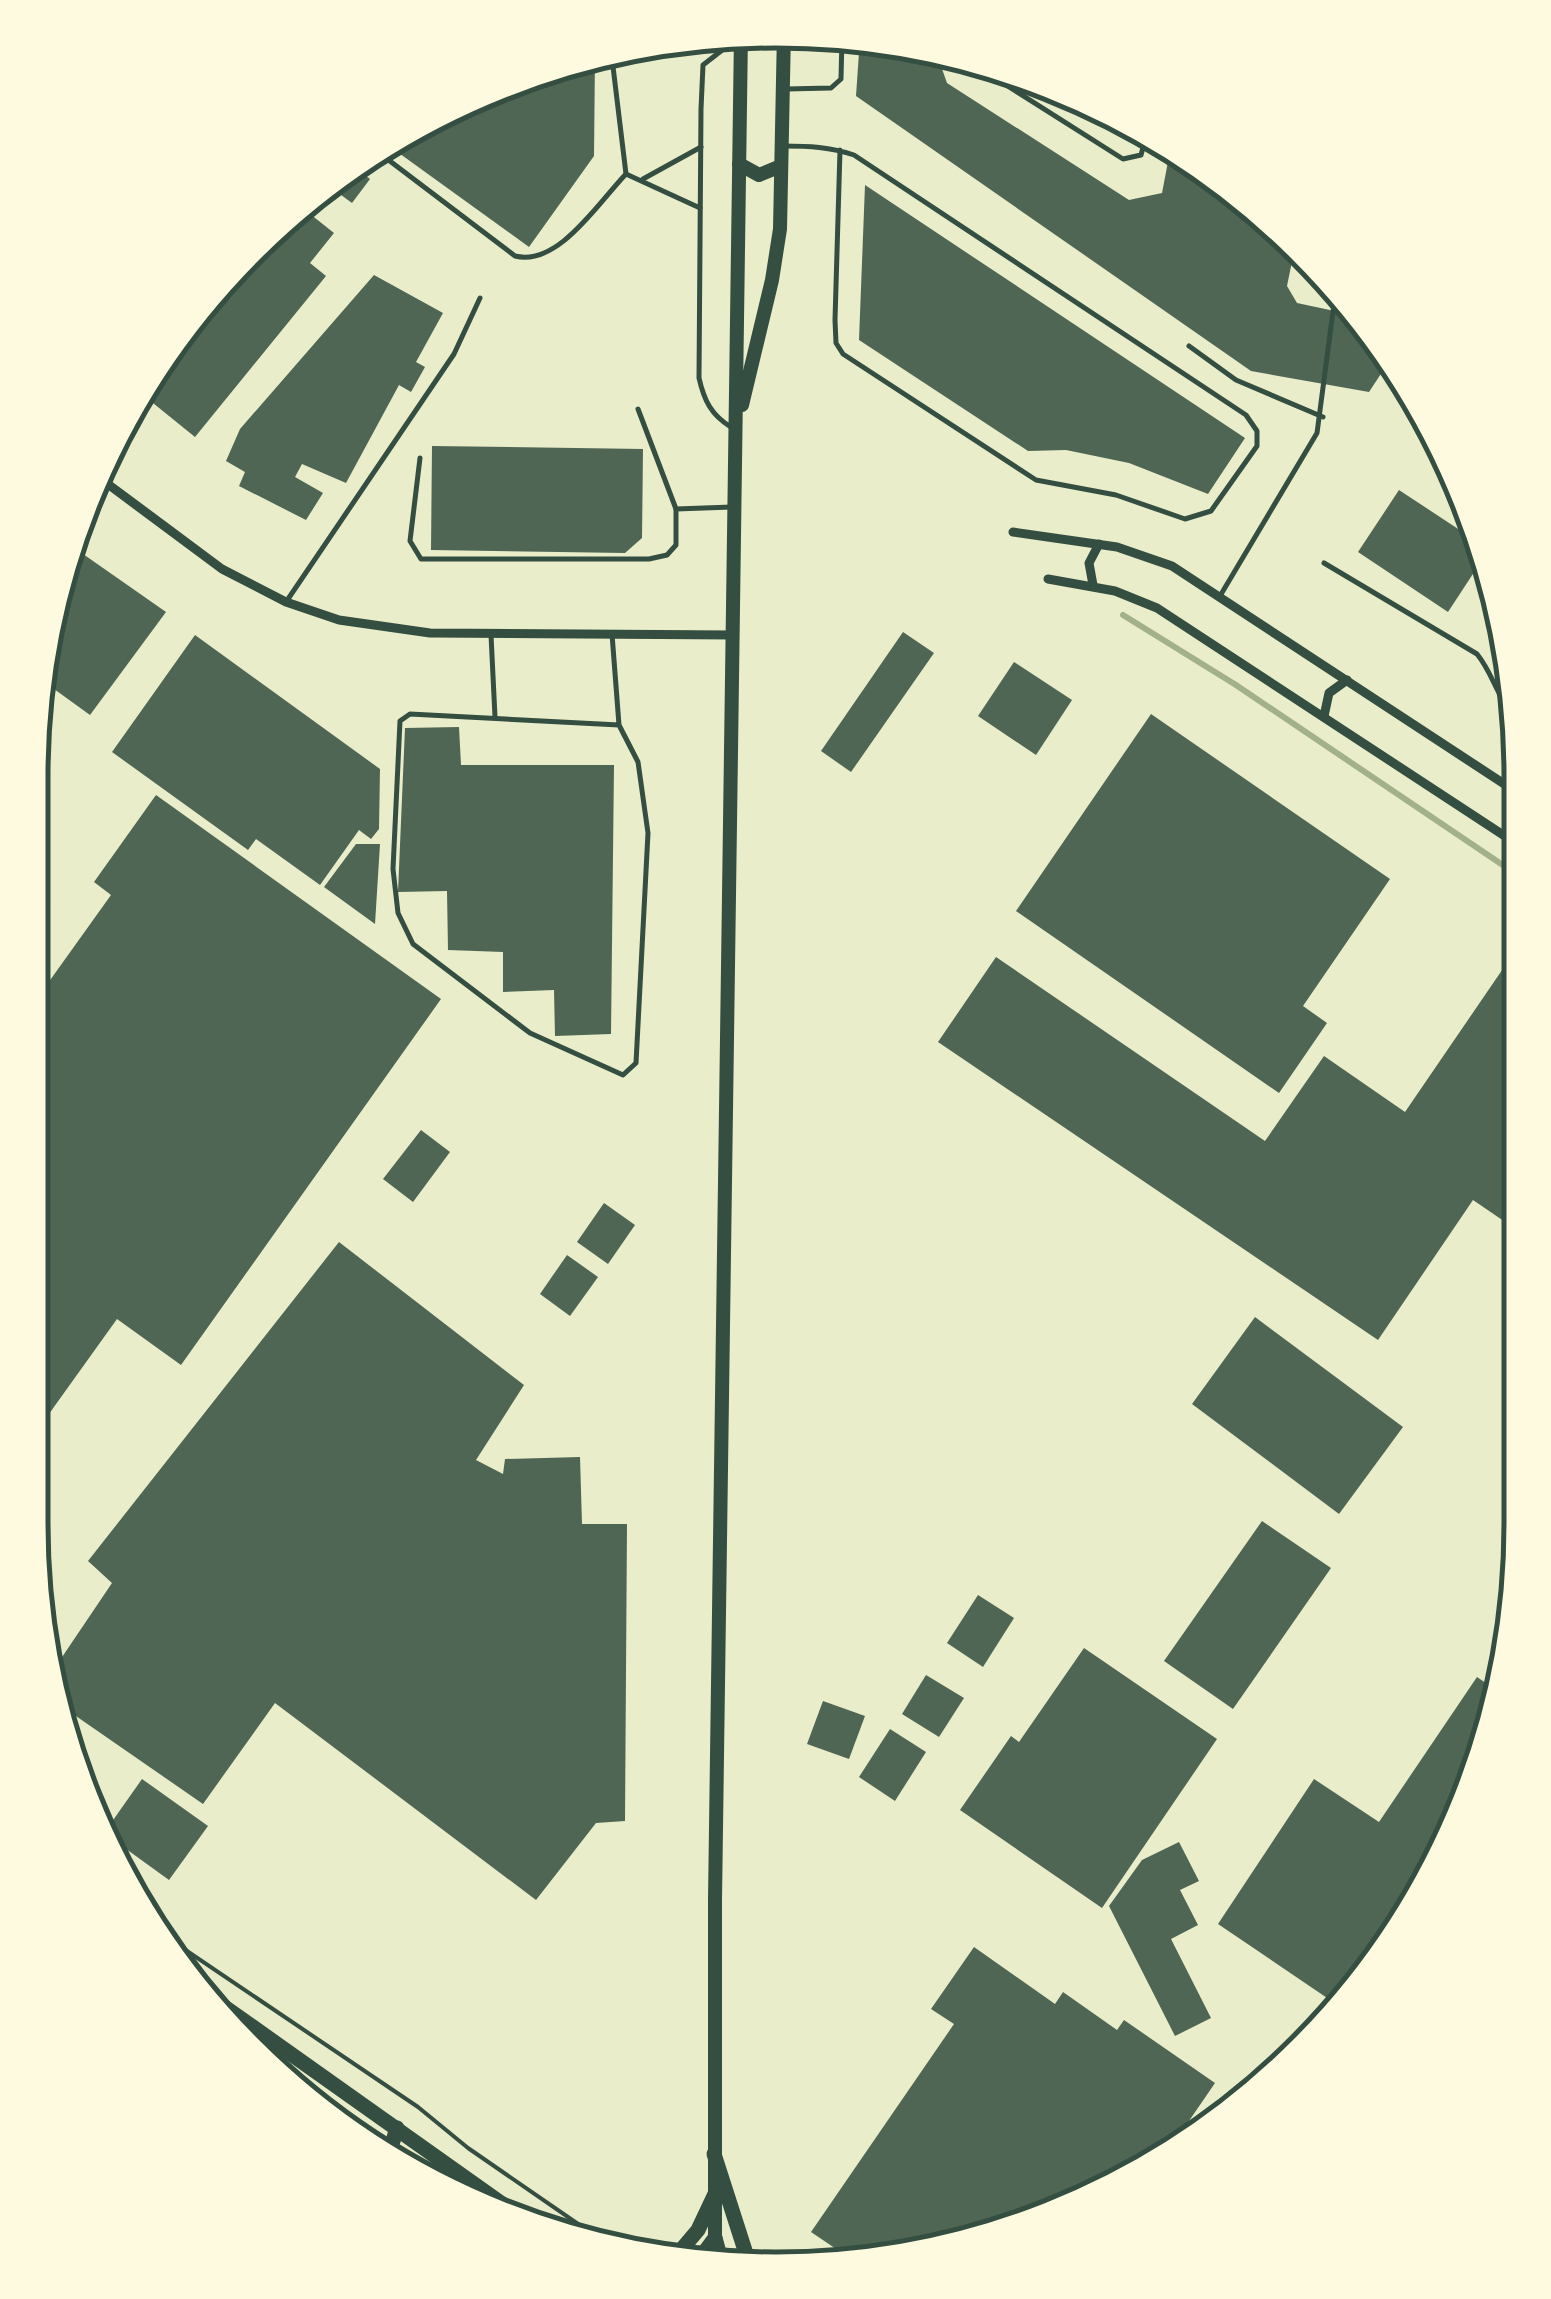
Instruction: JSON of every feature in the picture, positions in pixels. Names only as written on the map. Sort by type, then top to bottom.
[{"type":"main road","points":[[736,430],[776,257],[783,48]]},
{"type":"main road","points":[[718,2249],[714,2154],[741,49]]},
{"type":"main road","points":[[739,164],[759,175],[781,166]]},
{"type":"main road","points":[[244,2020],[482,2189]]},
{"type":"main road","points":[[393,2142],[397,2128]]},
{"type":"main road","points":[[714,2154],[745,2251]]},
{"type":"main road","points":[[685,2246],[698,2230],[715,2194]]},
{"type":"main road","points":[[708,2248],[715,2238]]},
{"type":"street","points":[[109,485],[198,553],[286,602],[369,627],[491,634],[733,635]]},
{"type":"street","points":[[1013,532],[1151,556],[1220,596],[1504,784]]},
{"type":"street","points":[[1093,586],[1089,563],[1099,544]]},
{"type":"street","points":[[1048,579],[1093,586],[1157,608],[1504,835]]},
{"type":"street","points":[[1324,716],[1329,693],[1346,680]]},
{"type":"lane","points":[[722,50],[703,65],[699,378],[704,399],[718,419],[736,430]]},
{"type":"lane","points":[[782,89],[830,88],[841,79],[842,51]]},
{"type":"lane","points":[[613,66],[626,174]]},
{"type":"lane","points":[[1005,85],[1122,159],[1141,155],[1143,147]]},
{"type":"lane","points":[[782,146],[840,150],[854,155],[1246,415],[1257,431],[1257,446],[1211,512],[1185,519],[1116,495],[1036,480],[842,354],[836,343],[835,320],[840,150]]},
{"type":"lane","points":[[643,179],[657,167],[701,147]]},
{"type":"lane","points":[[388,160],[514,256],[531,260],[550,253],[626,174]]},
{"type":"lane","points":[[626,174],[700,208]]},
{"type":"lane","points":[[286,602],[454,354],[480,298]]},
{"type":"lane","points":[[1220,596],[1322,418],[1334,308]]},
{"type":"lane","points":[[1189,346],[1236,380],[1322,418]]},
{"type":"lane","points":[[420,458],[410,541],[421,558],[649,559],[667,555],[676,545],[676,509],[638,409]]},
{"type":"lane","points":[[676,509],[735,507]]},
{"type":"lane","points":[[1324,563],[1477,654],[1494,676],[1499,695]]},
{"type":"lane","points":[[491,634],[495,717]]},
{"type":"lane","points":[[612,634],[619,726],[638,762],[648,833],[636,1063],[623,1075],[530,1033],[413,944],[398,913],[394,869],[400,721],[422,712],[619,726]]},
{"type":"path","points":[[187,1952],[308,2037],[418,2106],[468,2148],[581,2225]]},
{"type":"building","points":[[859,53],[918,61],[941,67],[947,83],[1129,200],[1162,193],[1168,162],[1219,198],[1290,261],[1287,286],[1297,303],[1336,311],[1382,372],[1369,392],[1251,371],[856,96]]},
{"type":"building","points":[[595,70],[594,156],[529,247],[399,153],[497,103]]},
{"type":"building","points":[[365,175],[370,179],[352,203],[339,193]]},
{"type":"building","points":[[865,185],[1245,438],[1208,494],[1129,463],[1066,450],[1028,451],[859,340]]},
{"type":"building","points":[[311,215],[334,233],[310,263],[326,276],[195,437],[151,401],[228,295]]},
{"type":"building","points":[[374,275],[443,313],[416,362],[425,367],[411,392],[399,385],[346,483],[302,464],[295,477],[323,493],[306,520],[239,486],[245,472],[226,461],[240,429]]},
{"type":"building","points":[[432,446],[643,449],[642,538],[625,553],[431,550]]},
{"type":"building","points":[[1399,490],[1461,531],[1474,572],[1448,612],[1358,552]]},
{"type":"building","points":[[82,553],[166,612],[90,715],[53,688],[61,633]]},
{"type":"building","points":[[903,632],[934,653],[851,772],[821,751]]},
{"type":"building","points":[[195,635],[380,769],[379,829],[371,839],[359,830],[320,885],[256,839],[248,850],[112,752]]},
{"type":"building","points":[[1014,662],[1072,700],[1036,755],[978,716]]},
{"type":"building","points":[[1151,714],[1390,879],[1303,1006],[1327,1023],[1279,1093],[1016,911]]},
{"type":"building","points":[[459,727],[461,765],[614,765],[611,1034],[555,1036],[554,990],[503,992],[503,952],[448,950],[447,891],[398,892],[405,728]]},
{"type":"building","points":[[156,795],[441,999],[181,1365],[117,1319],[48,1415],[48,983],[111,895],[94,882]]},
{"type":"building","points":[[356,844],[380,844],[375,924],[324,887]]},
{"type":"building","points":[[996,957],[1265,1141],[1324,1056],[1405,1112],[1504,967],[1504,1221],[1473,1200],[1378,1340],[938,1042]]},
{"type":"building","points":[[421,1130],[450,1152],[413,1202],[383,1179]]},
{"type":"building","points":[[604,1203],[635,1225],[608,1264],[577,1242]]},
{"type":"building","points":[[339,1242],[524,1385],[476,1460],[503,1474],[505,1459],[580,1457],[582,1524],[627,1524],[625,1821],[596,1823],[536,1900],[275,1703],[203,1804],[73,1714],[60,1660],[112,1583],[88,1561]]},
{"type":"building","points":[[567,1255],[598,1277],[570,1316],[540,1294]]},
{"type":"building","points":[[1255,1317],[1403,1427],[1339,1514],[1192,1404]]},
{"type":"building","points":[[1262,1521],[1331,1568],[1233,1709],[1164,1661]]},
{"type":"building","points":[[978,1595],[1014,1618],[983,1667],[947,1643]]},
{"type":"building","points":[[1084,1648],[1217,1739],[1102,1908],[960,1810],[1011,1736],[1019,1742]]},
{"type":"building","points":[[926,1675],[964,1698],[939,1737],[902,1714]]},
{"type":"building","points":[[1477,1677],[1486,1683],[1465,1758],[1428,1845],[1381,1928],[1328,1998],[1218,1924],[1314,1779],[1379,1822]]},
{"type":"building","points":[[823,1701],[865,1716],[849,1759],[807,1744]]},
{"type":"building","points":[[890,1729],[926,1752],[895,1801],[859,1777]]},
{"type":"building","points":[[142,1779],[208,1826],[169,1880],[124,1848],[112,1822]]},
{"type":"building","points":[[1179,1842],[1199,1881],[1180,1890],[1198,1925],[1171,1939],[1211,2018],[1175,2036],[1109,1906],[1142,1860]]},
{"type":"building","points":[[974,1947],[1055,2004],[1063,1992],[1117,2030],[1124,2020],[1215,2083],[1180,2129],[1140,2154],[1054,2196],[964,2227],[918,2238],[836,2249],[811,2232],[954,2024],[931,2009]]},
{"type":"waterway","points":[[1123,615],[1236,685],[1504,866]]}]
